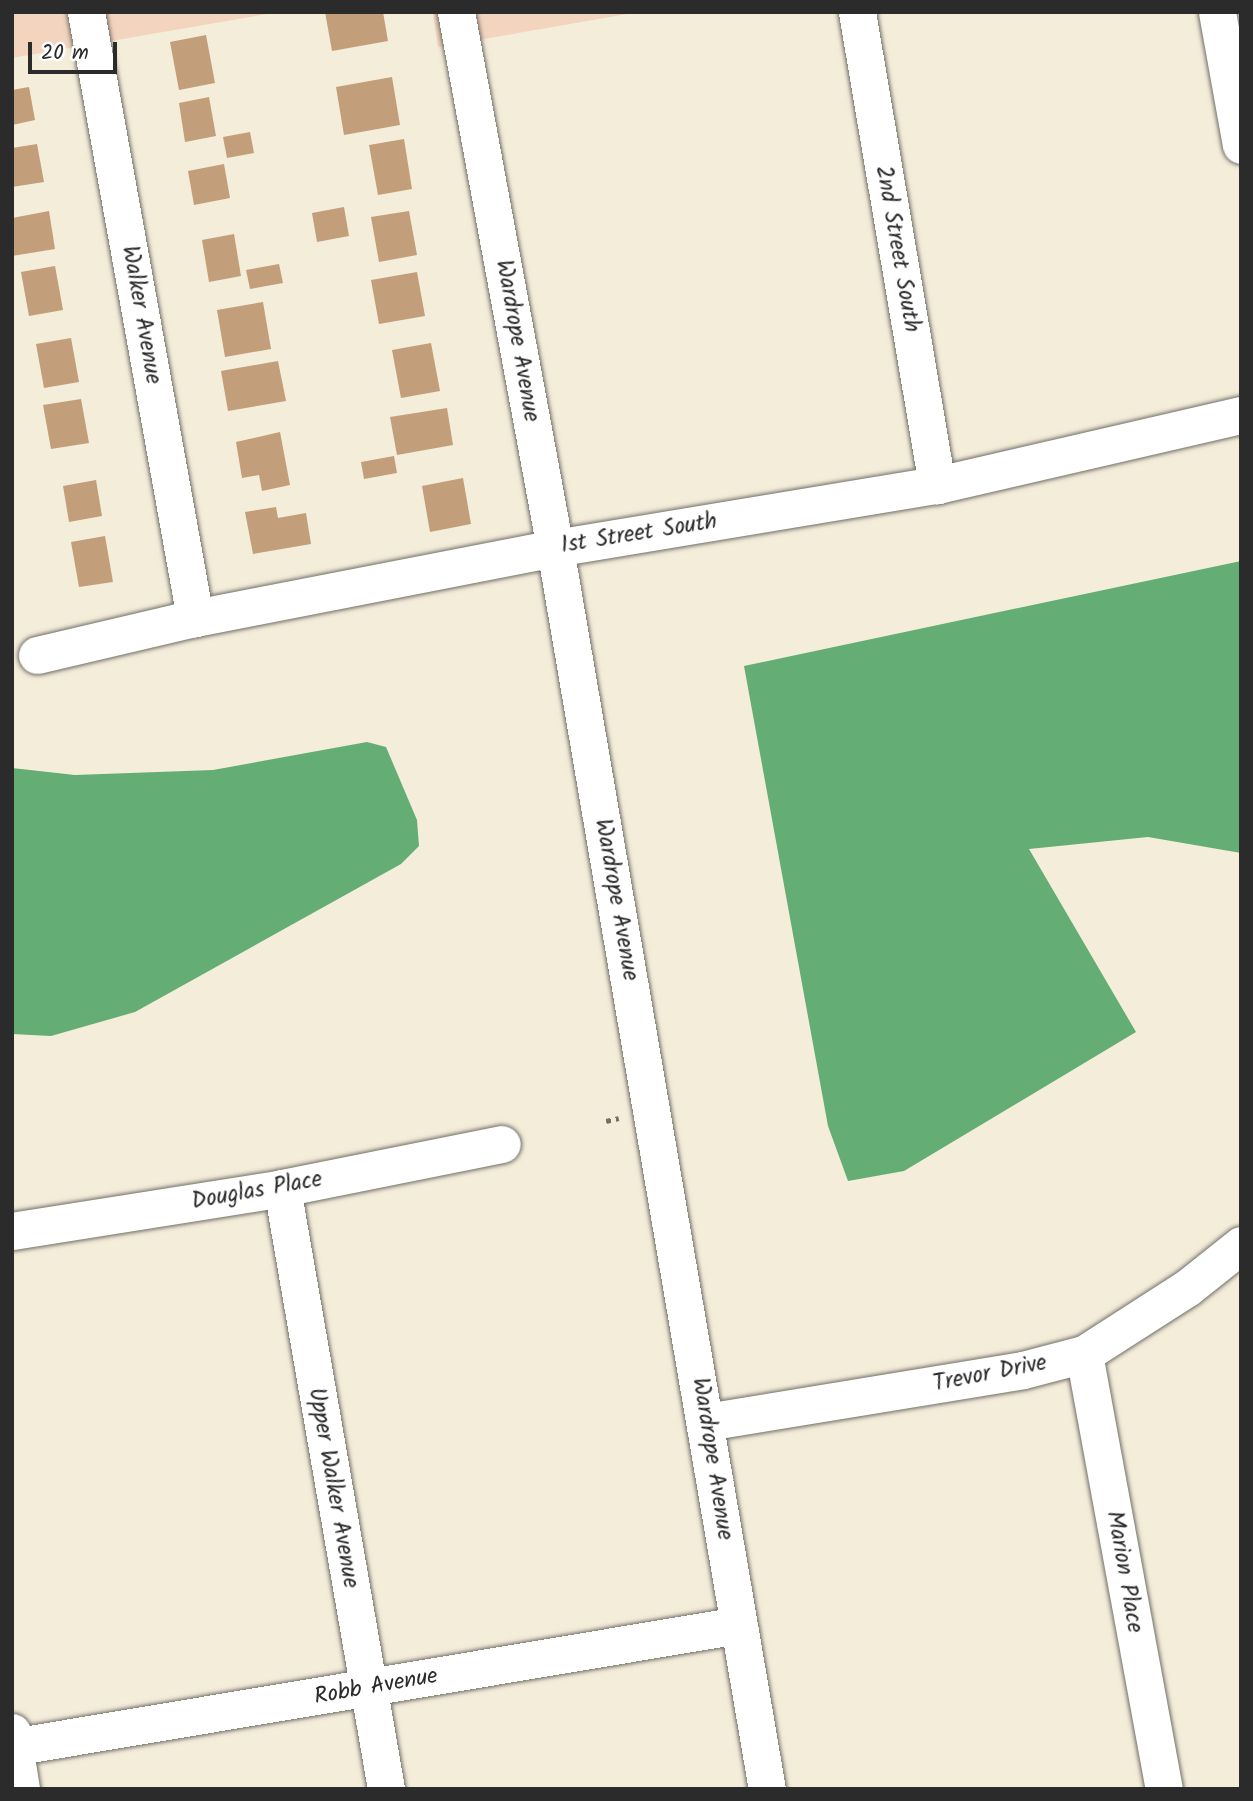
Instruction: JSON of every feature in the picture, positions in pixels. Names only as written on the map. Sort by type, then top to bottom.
[{"type":"street","name":"Walker Avenue","points":[[86,12],[195,618]]},
{"type":"street","name":"Wardrope Avenue","points":[[457,12],[555,548],[767,1789]]},
{"type":"street","name":"2nd Street South","points":[[857,12],[937,485]]},
{"type":"street","points":[[1217,12],[1241,145]]},
{"type":"street","name":"1st Street South","points":[[37,655],[195,618],[555,548],[937,485],[1241,415]]},
{"type":"street","name":"Douglas Place","points":[[12,1231],[282,1188],[502,1144]]},
{"type":"street","name":"Upper Walker Avenue","points":[[282,1188],[386,1789]]},
{"type":"street","name":"Trevor Drive","points":[[706,1422],[1023,1370],[1084,1354],[1186,1288],[1241,1245]]},
{"type":"street","name":"Marion Place","points":[[1084,1354],[1164,1789]]},
{"type":"street","name":"Robb Avenue","points":[[13,1742],[367,1689],[739,1625]]},
{"type":"street","points":[[13,1742],[21,1789]]},
{"type":"shaded area","points":[[12,12],[279,12],[12,58]]},
{"type":"shaded area","points":[[433,12],[639,12],[438,47]]},
{"type":"green space","points":[[1241,561],[1241,853],[1148,837],[1029,849],[1136,1032],[904,1171],[848,1181],[828,1126],[744,666]]},
{"type":"green space","points":[[367,742],[386,747],[417,820],[419,846],[401,864],[135,1012],[51,1036],[12,1034],[12,768],[75,775],[213,770]]},
{"type":"building","points":[[325,12],[383,12],[388,41],[332,51]]},
{"type":"building","points":[[206,35],[215,83],[179,90],[170,42]]},
{"type":"building","points":[[392,77],[400,125],[344,135],[336,87]]},
{"type":"building","points":[[29,87],[35,120],[12,125],[12,90]]},
{"type":"building","points":[[209,97],[216,136],[185,142],[179,103]]},
{"type":"building","points":[[250,132],[254,153],[227,158],[223,137]]},
{"type":"building","points":[[404,139],[412,189],[378,195],[369,145]]},
{"type":"building","points":[[37,144],[44,182],[12,187],[12,148]]},
{"type":"building","points":[[224,164],[230,198],[194,205],[188,171]]},
{"type":"building","points":[[344,207],[349,236],[317,242],[312,213]]},
{"type":"building","points":[[49,211],[55,249],[12,256],[12,218]]},
{"type":"building","points":[[409,211],[417,255],[379,262],[371,217]]},
{"type":"building","points":[[234,234],[241,276],[209,282],[202,240]]},
{"type":"building","points":[[279,264],[283,283],[250,289],[246,270]]},
{"type":"building","points":[[55,266],[63,310],[29,316],[21,272]]},
{"type":"building","points":[[417,272],[425,316],[379,324],[371,280]]},
{"type":"building","points":[[263,302],[271,349],[225,357],[217,310]]},
{"type":"building","points":[[71,338],[79,382],[44,388],[36,344]]},
{"type":"building","points":[[431,343],[440,391],[401,398],[392,350]]},
{"type":"building","points":[[278,361],[286,401],[228,411],[221,371]]},
{"type":"building","points":[[81,399],[89,443],[51,449],[43,405]]},
{"type":"building","points":[[447,408],[453,445],[397,455],[390,417]]},
{"type":"building","points":[[280,432],[290,485],[262,491],[259,475],[242,478],[236,442]]},
{"type":"building","points":[[394,456],[397,473],[364,479],[361,462]]},
{"type":"building","points":[[463,478],[471,524],[430,532],[422,486]]},
{"type":"building","points":[[96,480],[102,516],[69,522],[63,486]]},
{"type":"building","points":[[276,507],[278,518],[306,513],[311,544],[253,554],[245,512]]},
{"type":"building","points":[[105,536],[113,582],[79,587],[71,542]]}]
